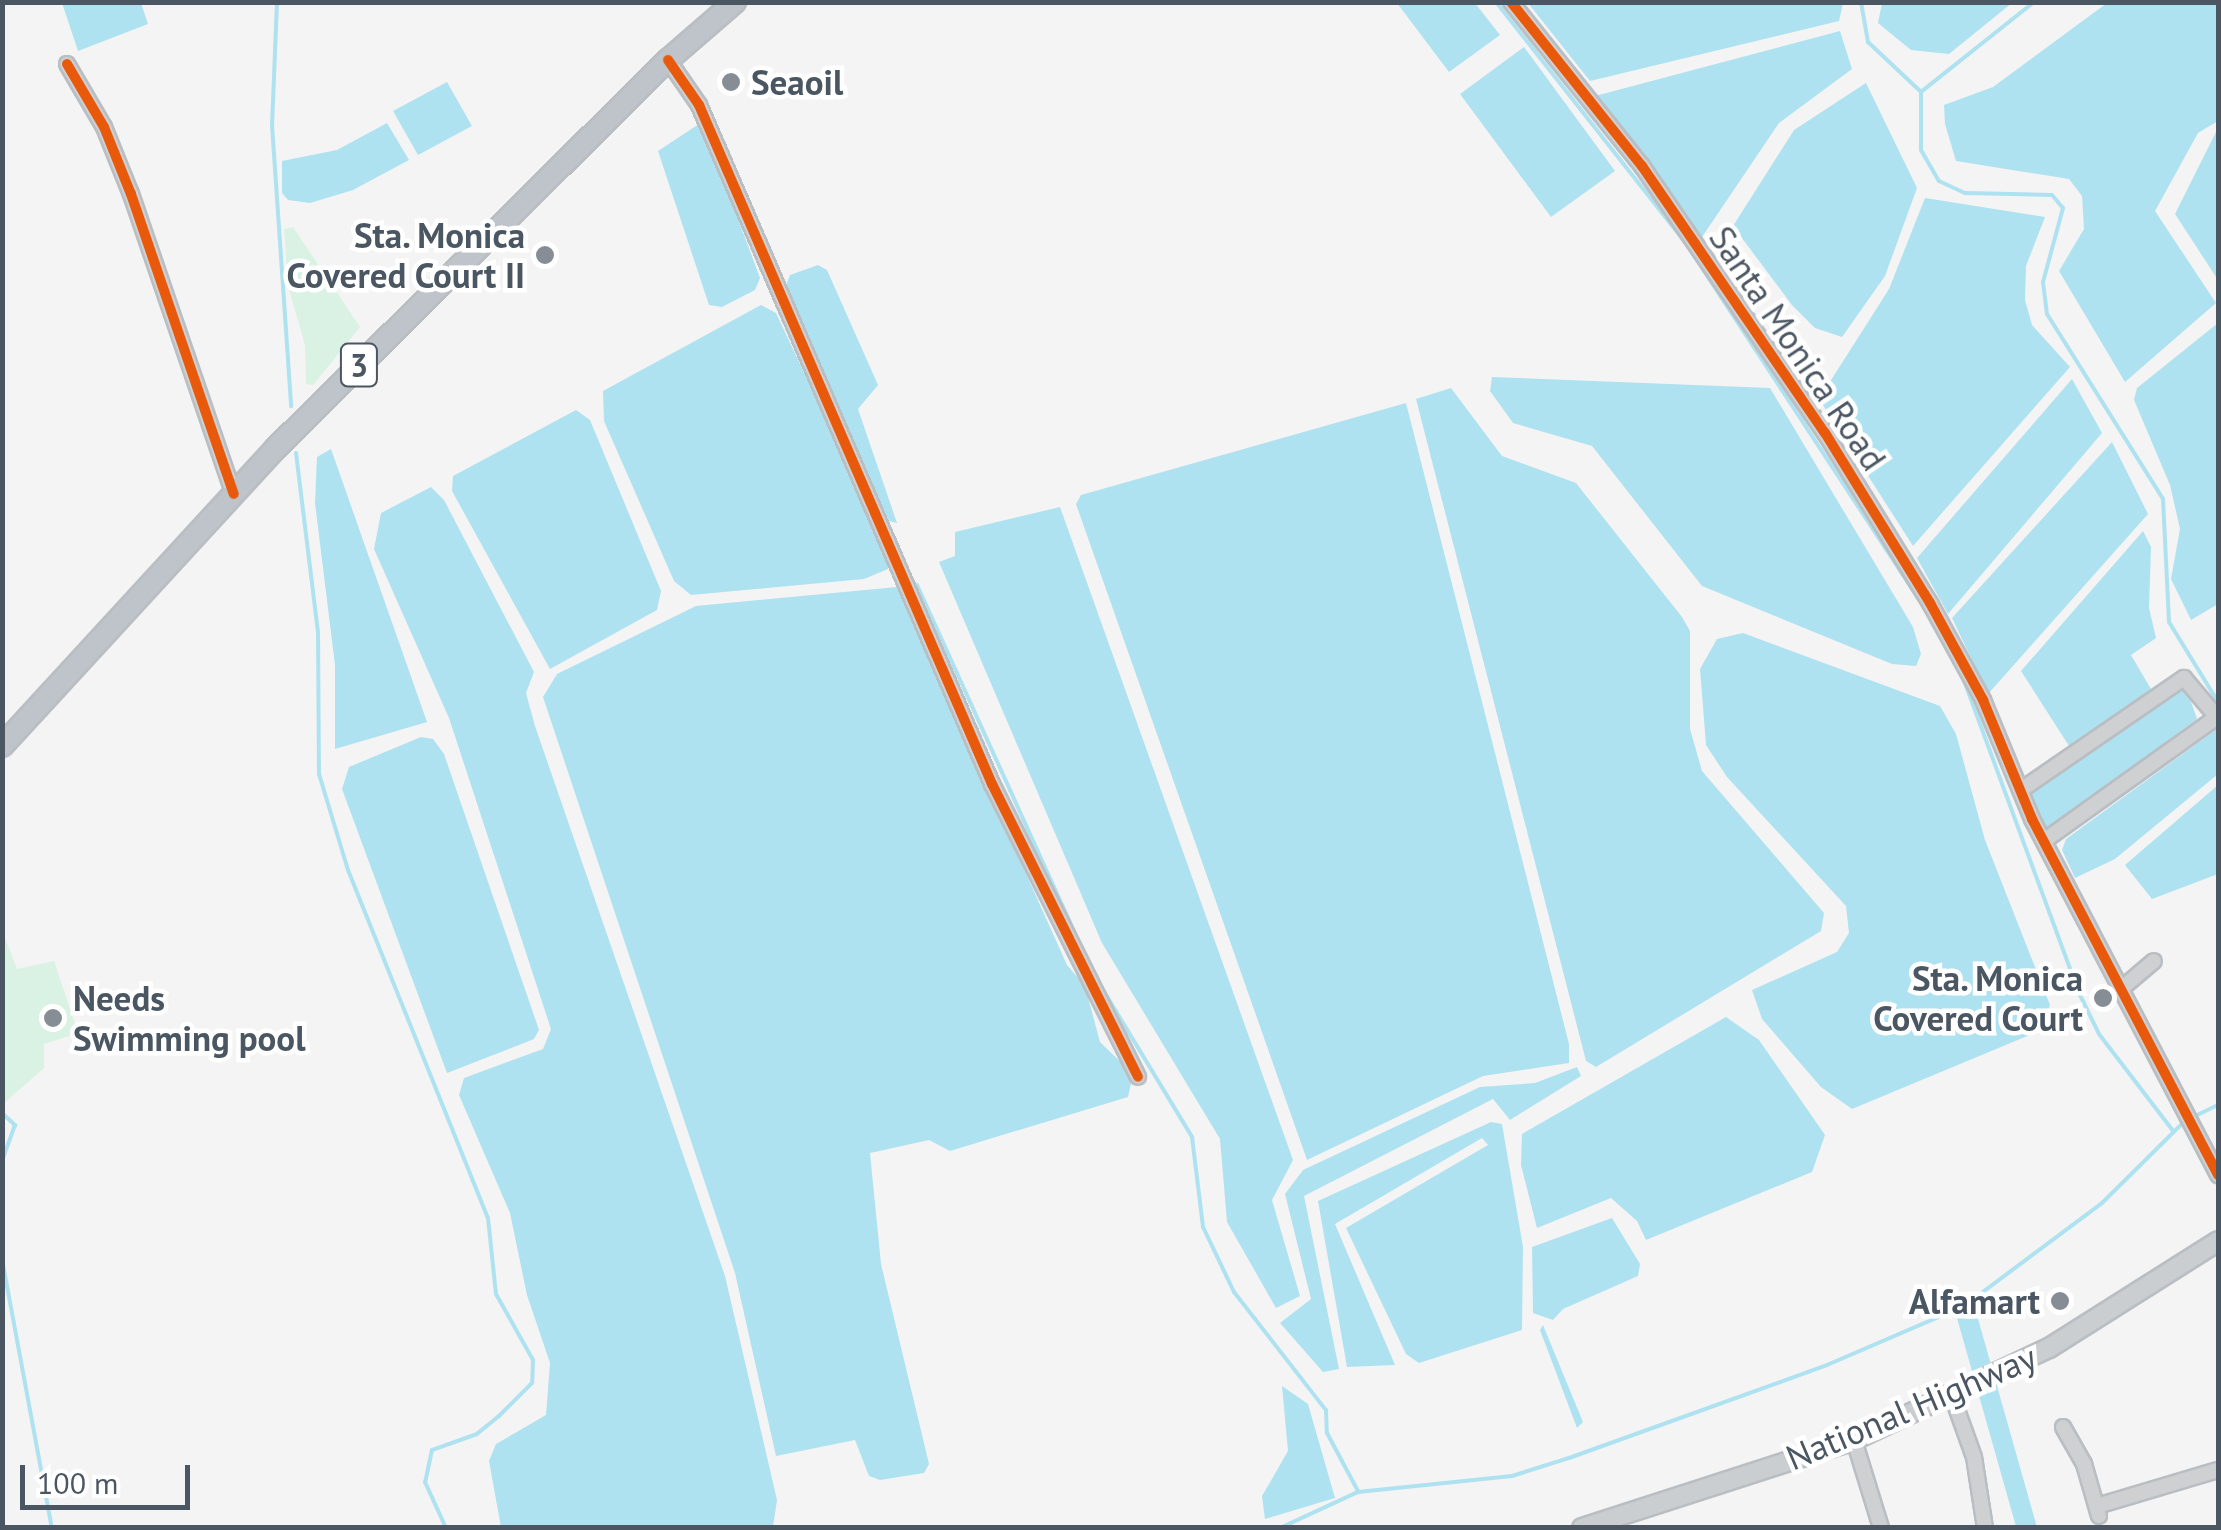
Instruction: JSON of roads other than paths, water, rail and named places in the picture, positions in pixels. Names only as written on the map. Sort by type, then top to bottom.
[{"type":"highway","name":"3","points":[[2,746],[234,494],[668,60],[735,2]]},
{"type":"main road","name":"National Highway","points":[[1582,1528],[1854,1440],[2029,1358],[2218,1242]]},
{"type":"street","name":"Santa Monica Road","points":[[1510,2],[1642,166],[1825,433],[1959,654],[2044,841],[2218,1175]]},
{"type":"street","points":[[668,60],[699,104],[903,568],[932,651],[1074,960],[1138,1077]]},
{"type":"street","points":[[67,64],[104,126],[131,194],[234,494]]},
{"type":"street","points":[[2021,790],[2184,678],[2217,717],[2044,841]]},
{"type":"street","points":[[2121,989],[2154,961]]},
{"type":"street","points":[[1954,1395],[1974,1457],[1985,1528]]},
{"type":"street","points":[[2062,1427],[2084,1464],[2098,1511],[2218,1470]]},
{"type":"street","points":[[1854,1440],[1881,1528]]},
{"type":"water","points":[[1882,2],[2012,3],[1949,54],[1911,50],[1878,23]]},
{"type":"water","points":[[62,3],[141,3],[148,24],[78,51]]},
{"type":"water","points":[[1397,3],[1475,3],[1500,35],[1449,72]]},
{"type":"water","points":[[1528,3],[1843,3],[1839,21],[1590,81]]},
{"type":"water","points":[[2107,3],[2218,3],[2218,121],[2198,133],[2155,211],[2216,303],[2125,382],[2059,271],[2084,229],[2082,196],[2069,179],[1956,161],[1945,124],[1944,105],[1993,87]]},
{"type":"water","points":[[1840,31],[1852,69],[1779,123],[1700,240],[1595,96]]},
{"type":"water","points":[[1524,47],[1615,171],[1551,217],[1460,94]]},
{"type":"water","points":[[447,82],[472,126],[418,155],[393,111]]},
{"type":"water","points":[[1866,83],[1917,188],[1885,276],[1842,337],[1815,328],[1792,305],[1733,226],[1794,130]]},
{"type":"water","points":[[702,122],[760,278],[755,290],[722,307],[709,305],[658,151]]},
{"type":"water","points":[[387,123],[409,160],[353,190],[310,203],[288,200],[282,193],[282,161],[337,150]]},
{"type":"water","points":[[2218,128],[2218,280],[2175,214]]},
{"type":"water","points":[[1925,198],[2045,217],[2026,266],[2025,300],[2032,325],[2070,367],[1913,546],[1819,399],[1889,289]]},
{"type":"water","points":[[818,265],[827,270],[878,385],[858,409],[897,523],[889,521],[785,288],[790,275]]},
{"type":"water","points":[[761,305],[776,313],[889,553],[888,569],[864,579],[691,595],[674,581],[604,421],[603,391]]},
{"type":"water","points":[[2218,323],[2218,604],[2191,620],[2171,579],[2180,529],[2170,485],[2134,400],[2137,388]]},
{"type":"water","points":[[1492,377],[1770,388],[1913,627],[1921,654],[1916,666],[1892,664],[1702,586],[1592,446],[1513,423],[1490,391]]},
{"type":"water","points":[[2072,379],[2102,433],[1948,614],[1917,558]]},
{"type":"water","points":[[1451,388],[1502,456],[1576,483],[1682,617],[1690,631],[1690,729],[1702,771],[1824,913],[1821,931],[1596,1067],[1586,1061],[1416,399]]},
{"type":"water","points":[[1406,403],[1569,1044],[1569,1063],[1483,1076],[1307,1160],[1076,504],[1081,495]]},
{"type":"water","points":[[576,410],[590,420],[661,591],[657,610],[550,669],[452,491],[453,476]]},
{"type":"water","points":[[2112,442],[2148,514],[1988,694],[1952,618]]},
{"type":"water","points":[[331,449],[427,722],[335,749],[335,665],[315,503],[317,457]]},
{"type":"water","points":[[431,487],[444,500],[534,672],[526,693],[535,726],[725,1276],[777,1500],[773,1527],[501,1527],[489,1461],[496,1444],[546,1415],[550,1363],[527,1295],[510,1213],[459,1095],[464,1078],[543,1049],[551,1029],[449,718],[374,549],[381,513]]},
{"type":"water","points":[[1060,507],[1293,1160],[1272,1200],[1300,1296],[1276,1308],[1227,1222],[1220,1139],[1102,943],[939,562],[955,556],[955,532]]},
{"type":"water","points":[[2143,531],[2151,547],[2149,608],[2156,638],[2131,655],[2151,689],[2071,749],[2021,671]]},
{"type":"water","points":[[897,587],[1067,965],[1085,986],[1100,1042],[1133,1074],[1128,1097],[950,1151],[929,1140],[870,1153],[881,1264],[929,1464],[924,1473],[880,1480],[869,1476],[855,1440],[776,1456],[735,1273],[543,697],[557,674],[696,606]]},
{"type":"water","points":[[1743,633],[1940,706],[1956,734],[1985,840],[2050,1005],[2042,1030],[1852,1109],[1821,1087],[1762,1019],[1752,990],[1837,952],[1849,933],[1846,906],[1727,777],[1706,745],[1700,669],[1717,639]]},
{"type":"water","points":[[2184,681],[2197,719],[2046,830],[2030,796],[2036,787]]},
{"type":"water","points":[[2217,729],[2218,774],[2115,859],[2075,878],[2062,850],[2066,839]]},
{"type":"water","points":[[421,737],[433,739],[444,754],[539,1030],[534,1039],[447,1073],[342,789],[349,767]]},
{"type":"water","points":[[2218,785],[2218,874],[2152,899],[2125,865]]},
{"type":"water","points":[[1726,1017],[1759,1040],[1825,1135],[1812,1172],[1646,1240],[1637,1221],[1611,1198],[1537,1228],[1521,1165],[1522,1134]]},
{"type":"water","points":[[1577,1067],[1581,1076],[1510,1120],[1493,1099],[1304,1196],[1339,1369],[1323,1372],[1280,1323],[1311,1299],[1285,1194],[1303,1170],[1480,1087],[1535,1083]]},
{"type":"water","points":[[1491,1122],[1502,1124],[1523,1247],[1522,1330],[1419,1363],[1406,1354],[1346,1228],[1488,1145],[1482,1138],[1335,1224],[1395,1365],[1347,1367],[1318,1201]]},
{"type":"water","points":[[1612,1218],[1640,1264],[1638,1276],[1563,1309],[1553,1320],[1533,1313],[1532,1247]]},
{"type":"water","points":[[1543,1325],[1583,1422],[1577,1428],[1540,1330]]},
{"type":"water","points":[[1282,1386],[1308,1404],[1335,1498],[1265,1519],[1262,1496],[1288,1451]]},
{"type":"waterway","points":[[277,2],[272,125],[291,406]]},
{"type":"waterway","points":[[1496,2],[1687,245],[1926,610]]},
{"type":"waterway","points":[[1861,2],[1868,42],[1921,92]]},
{"type":"waterway","points":[[2034,2],[1921,92],[1921,150],[1939,181],[1965,193],[2052,195],[2063,208],[2043,282],[2047,314],[2163,499],[2169,622],[2218,702]]},
{"type":"waterway","points":[[296,453],[318,632],[319,774],[348,870],[488,1218],[496,1294],[533,1360],[532,1383],[499,1416],[477,1434],[432,1450],[425,1482],[446,1528]]},
{"type":"waterway","points":[[917,585],[1086,958]]},
{"type":"waterway","points":[[1962,675],[2080,995],[2099,1034],[2174,1132]]},
{"type":"waterway","points":[[1097,980],[1192,1137],[1203,1227],[1234,1292],[1326,1410],[1327,1433],[1358,1491]]},
{"type":"waterway","points":[[1280,1528],[1358,1492],[1512,1476],[1569,1458],[1827,1365],[1964,1306],[2102,1203],[2185,1121],[2218,1105]]},
{"type":"waterway","points":[[2,1113],[15,1125],[2,1160]]},
{"type":"waterway","points":[[2,1259],[52,1528]]},
{"type":"waterway","points":[[1964,1306],[2027,1528]]},
{"type":"place","name":"Seaoil","points":[[731,82]]},
{"type":"place","name":"Sta. Monica Covered Court II","points":[[545,255]]},
{"type":"place","name":"Sta. Monica Covered Court","points":[[2103,998]]},
{"type":"place","name":"Needs Swimming pool","points":[[53,1018]]},
{"type":"place","name":"Alfamart","points":[[2060,1301]]}]
